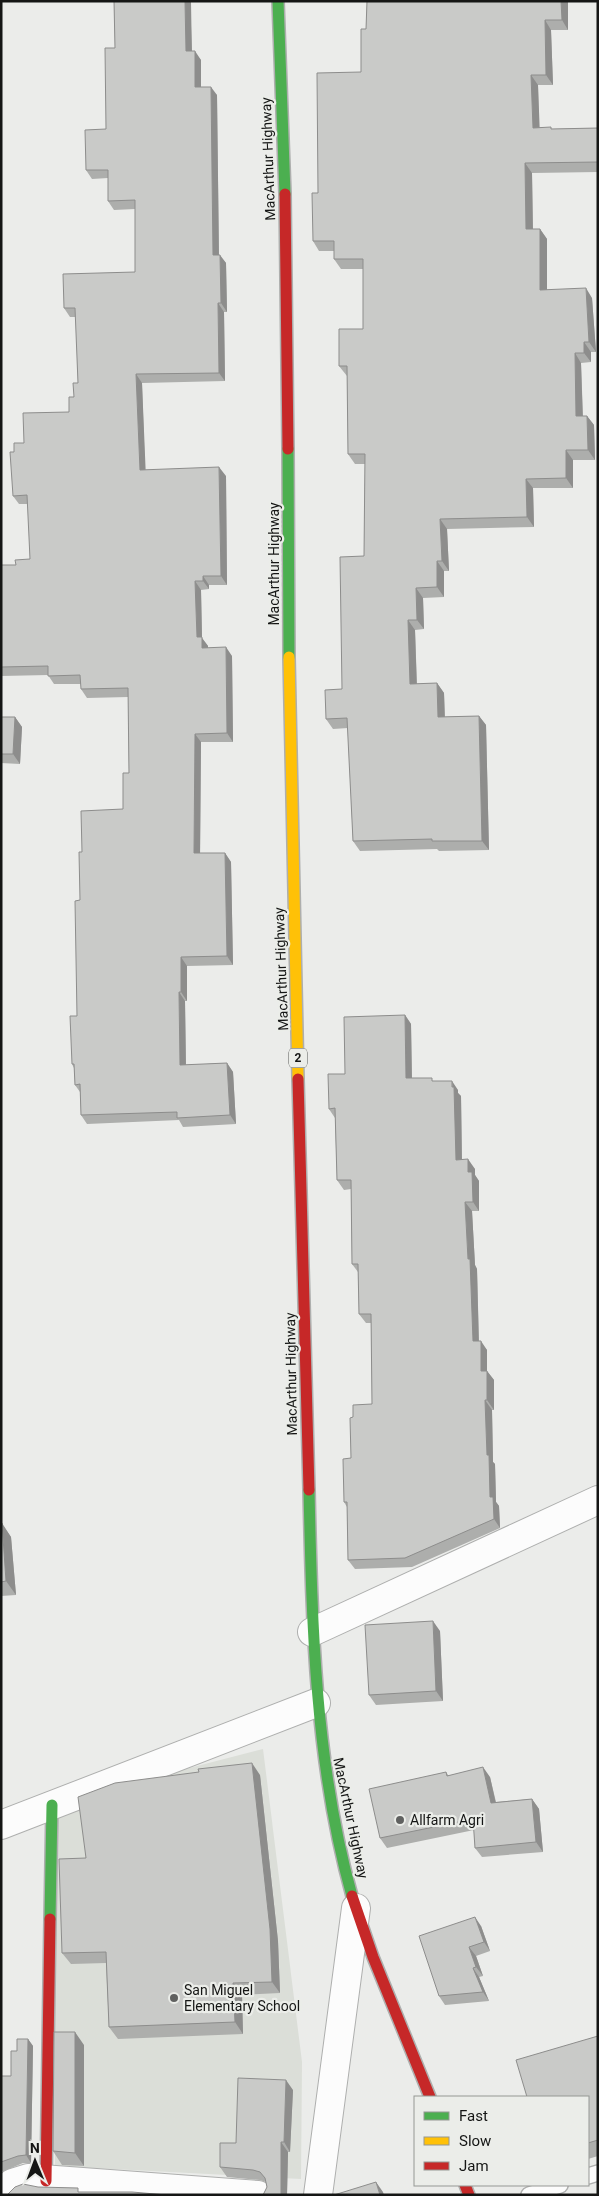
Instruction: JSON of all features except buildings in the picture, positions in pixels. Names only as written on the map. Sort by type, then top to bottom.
[{"type":"main road","name":"MacArthur Highway","points":[[278,1],[287,261],[290,737],[312,1632],[316,1703],[328,1796],[356,1908],[382,1982],[430,2096]]},
{"type":"main road","points":[[46,2181],[52,1805]]},
{"type":"street","points":[[312,1632],[598,1500]]},
{"type":"street","points":[[1,1825],[316,1703]]},
{"type":"street","points":[[318,2195],[356,1908]]},
{"type":"street","points":[[2,2195],[12,2183],[28,2178],[46,2181],[258,2195]]},
{"type":"lane","points":[[529,2195],[557,2186]]},
{"type":"shaded area","name":"San Miguel Elementary School","points":[[263,1749],[302,2062],[301,2179],[55,2166],[54,1803]]},
{"type":"traffic: fast","points":[[278,1],[285,194]]},
{"type":"traffic: fast","points":[[288,449],[289,657]]},
{"type":"traffic: fast","points":[[309,1490],[314,1644],[323,1746],[330,1796],[352,1896]]},
{"type":"traffic: fast","points":[[50,1919],[52,1805]]},
{"type":"traffic: slow","points":[[289,657],[298,1079]]},
{"type":"traffic: jam","points":[[285,194],[288,449]]},
{"type":"traffic: jam","points":[[298,1079],[309,1490]]},
{"type":"traffic: jam","points":[[352,1896],[373,1957],[430,2096]]},
{"type":"traffic: jam","points":[[46,2181],[50,1919]]},
{"type":"traffic: jam","points":[[465,2186],[469,2195]]},
{"type":"place","name":"Allfarm Agri","points":[[400,1820]]},
{"type":"place","name":"San Miguel Elementary School","points":[[174,1998]]}]
